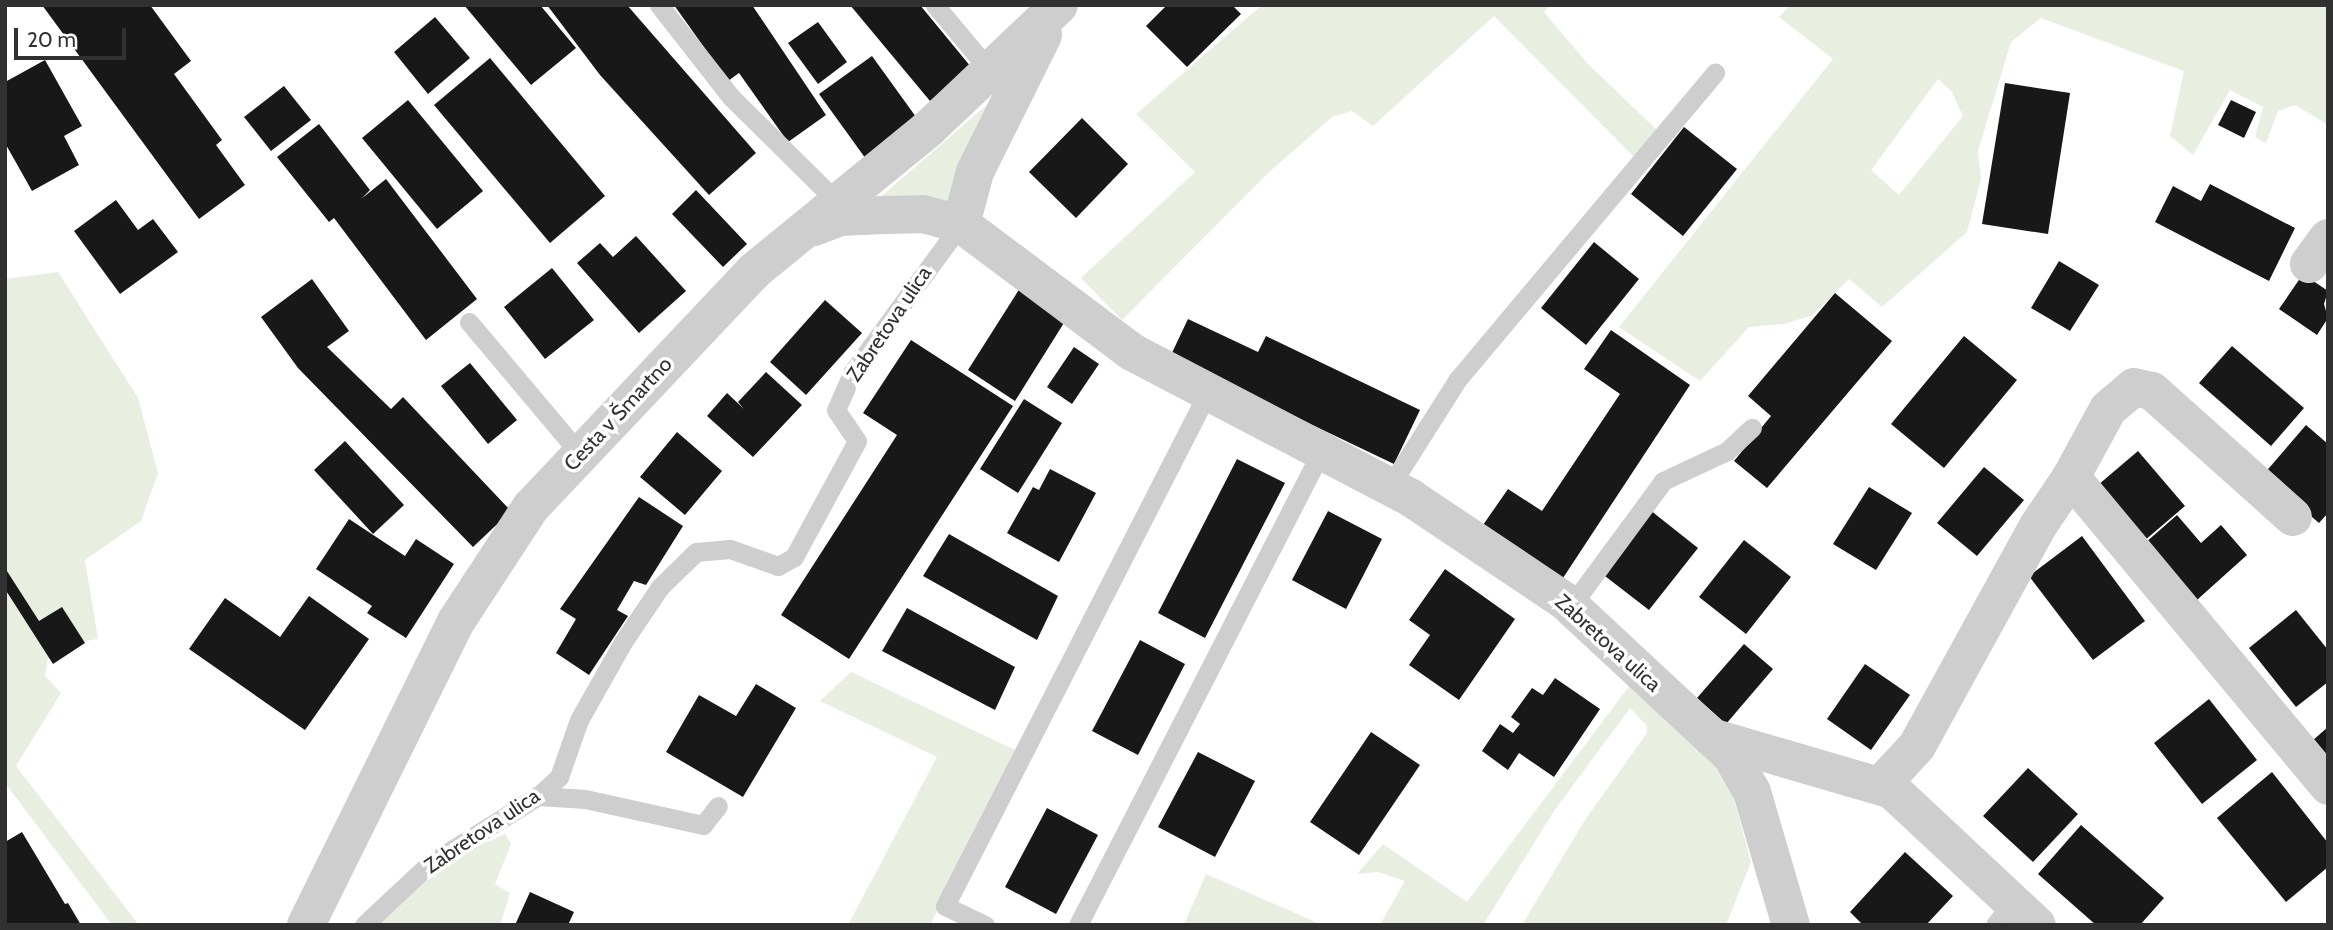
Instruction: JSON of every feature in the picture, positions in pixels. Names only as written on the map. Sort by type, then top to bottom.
[{"type":"street","name":"Cesta v Šmartno","points":[[306,925],[457,620],[531,506],[754,271],[928,129],[990,71],[1045,11]]},
{"type":"street","points":[[799,233],[840,217],[923,214],[961,223],[985,148],[1045,11]]},
{"type":"street","name":"Zabretova ulica","points":[[961,223],[1081,318],[1207,394],[1390,486],[1571,606],[1731,755],[1752,792],[1791,925]]},
{"type":"street","points":[[1880,786],[1917,746],[2038,526],[2071,477],[2108,409],[2134,387],[2151,391],[2293,517]]},
{"type":"street","points":[[2071,477],[2328,786]]},
{"type":"street","points":[[1711,737],[1892,790],[2015,917]]},
{"type":"lane","points":[[659,5],[731,97],[837,202]]},
{"type":"lane","points":[[935,5],[990,71]]},
{"type":"lane","points":[[1390,486],[1458,379],[1715,74]]},
{"type":"lane","name":"Zabretova ulica","points":[[364,925],[429,864],[538,796],[559,777],[579,720],[624,642],[660,587],[696,552],[730,550],[778,566],[794,557],[857,441],[836,410],[853,371],[961,223]]},
{"type":"lane","points":[[468,322],[580,454]]},
{"type":"lane","points":[[985,925],[945,906],[1207,394]]},
{"type":"lane","points":[[1571,606],[1663,481],[1727,452],[1752,428]]},
{"type":"lane","points":[[1078,925],[1322,450]]},
{"type":"lane","points":[[538,796],[585,799],[703,825],[719,806]]},
{"type":"shaded area","points":[[1262,5],[1550,5],[1544,12],[1588,64],[1659,132],[1634,157],[1494,16],[1373,126],[1352,111],[1332,117],[1268,173],[1122,320],[1081,278],[1195,172],[1136,114]]},
{"type":"shaded area","points":[[1790,5],[2328,5],[2328,125],[2295,105],[2278,111],[2266,143],[2255,137],[2263,107],[2230,90],[2193,155],[2170,136],[2184,71],[2041,18],[2011,42],[1978,151],[1981,179],[1967,232],[1882,307],[1849,279],[1813,315],[1784,324],[1749,327],[1700,381],[1619,327],[1833,59],[1779,17]],"holes":[[[1938,79],[1952,92],[1963,116],[1899,195],[1871,170]]]},
{"type":"shaded area","points":[[989,103],[948,204],[877,200]]},
{"type":"shaded area","points":[[58,272],[138,398],[158,473],[141,521],[85,560],[98,639],[73,643],[48,658],[45,676],[61,693],[16,766],[139,925],[112,925],[5,783],[5,279]]},
{"type":"shaded area","points":[[851,672],[1017,751],[930,925],[848,925],[937,757],[820,701]]},
{"type":"shaded area","points":[[1633,681],[1705,750],[1733,795],[1751,862],[1726,925],[1522,925],[1585,820],[1647,733],[1647,726],[1630,708],[1554,811],[1483,925],[1380,925],[1405,881],[1378,872],[1357,874],[1383,844],[1467,902]]},
{"type":"shaded area","points":[[505,834],[511,844],[495,884],[510,893],[500,925],[375,925],[423,878],[461,853]]},
{"type":"shaded area","points":[[1206,874],[1320,924],[1184,925]]},
{"type":"building","points":[[42,5],[150,5],[191,61],[174,74],[222,140],[216,145],[245,185],[199,219]]},
{"type":"building","points":[[464,5],[540,5],[576,48],[531,85]]},
{"type":"building","points":[[547,5],[627,5],[756,153],[709,195],[600,75]]},
{"type":"building","points":[[674,5],[752,5],[826,115],[788,142],[739,73],[728,81]]},
{"type":"building","points":[[850,5],[920,5],[971,67],[930,101]]},
{"type":"building","points":[[1167,5],[1232,5],[1241,14],[1187,67],[1146,26]]},
{"type":"building","points":[[435,17],[470,58],[428,94],[394,52]]},
{"type":"building","points":[[818,22],[847,62],[818,84],[788,43]]},
{"type":"building","points":[[872,56],[924,128],[871,166],[819,94]]},
{"type":"building","points":[[490,58],[605,196],[550,243],[434,105]]},
{"type":"building","points":[[45,60],[82,126],[64,136],[79,165],[32,191],[5,143],[5,82]]},
{"type":"building","points":[[2005,83],[2070,93],[2048,234],[1982,224]]},
{"type":"building","points":[[284,86],[311,120],[271,151],[244,117]]},
{"type":"building","points":[[408,100],[483,191],[437,229],[362,138]]},
{"type":"building","points":[[2231,100],[2256,112],[2244,138],[2218,125]]},
{"type":"building","points":[[1082,118],[1128,164],[1076,218],[1029,172]]},
{"type":"building","points":[[319,124],[370,190],[361,199],[386,179],[477,299],[426,340],[334,218],[329,222],[277,157]]},
{"type":"building","points":[[1684,127],[1737,169],[1683,236],[1631,194]]},
{"type":"building","points":[[2210,184],[2295,228],[2269,281],[2155,222],[2173,186],[2201,201]]},
{"type":"building","points":[[696,190],[747,244],[723,267],[672,214]]},
{"type":"building","points":[[116,200],[138,230],[153,219],[178,252],[120,294],[74,231]]},
{"type":"building","points":[[636,236],[686,291],[639,333],[577,263],[600,243],[613,257]]},
{"type":"building","points":[[1594,242],[1639,279],[1586,345],[1541,308]]},
{"type":"building","points":[[2059,261],[2099,285],[2070,331],[2031,308]]},
{"type":"building","points":[[552,268],[594,320],[545,359],[504,307]]},
{"type":"building","points":[[2303,274],[2328,291],[2324,304],[2328,318],[2317,335],[2279,309]]},
{"type":"building","points":[[312,279],[349,331],[327,347],[391,409],[403,397],[511,511],[473,547],[298,368],[261,317]]},
{"type":"building","points":[[1020,288],[1067,318],[1015,401],[968,370]]},
{"type":"building","points":[[1835,293],[1892,341],[1767,488],[1734,461],[1771,416],[1748,396]]},
{"type":"building","points":[[825,300],[862,333],[806,395],[770,362]]},
{"type":"building","points":[[1188,319],[1258,352],[1266,336],[1420,410],[1394,464],[1170,357]]},
{"type":"building","points":[[1611,330],[1690,385],[1563,578],[1483,525],[1508,489],[1542,511],[1620,394],[1584,369]]},
{"type":"building","points":[[1964,336],[2017,380],[1944,468],[1891,424]]},
{"type":"building","points":[[911,340],[1013,406],[849,659],[781,615],[897,435],[863,413]]},
{"type":"building","points":[[2232,346],[2304,408],[2271,446],[2199,383]]},
{"type":"building","points":[[1074,347],[1099,364],[1072,404],[1047,387]]},
{"type":"building","points":[[470,363],[517,420],[488,444],[441,386]]},
{"type":"building","points":[[766,372],[802,405],[753,457],[707,416],[727,393],[744,409],[738,402]]},
{"type":"building","points":[[1024,399],[1062,423],[1018,493],[980,469]]},
{"type":"building","points":[[2306,425],[2328,444],[2328,513],[2319,523],[2263,475]]},
{"type":"building","points":[[677,432],[722,471],[685,515],[640,477]]},
{"type":"building","points":[[345,441],[404,505],[373,534],[314,470]]},
{"type":"building","points":[[2138,451],[2185,506],[2137,547],[2091,491]]},
{"type":"building","points":[[1237,459],[1285,483],[1205,638],[1158,613]]},
{"type":"building","points":[[1984,467],[2024,500],[1977,556],[1937,523]]},
{"type":"building","points":[[1050,469],[1096,493],[1059,562],[1007,533],[1033,487],[1039,490]]},
{"type":"building","points":[[1869,487],[1912,513],[1876,570],[1833,544]]},
{"type":"building","points":[[639,497],[683,526],[646,585],[634,581],[617,610],[628,616],[589,675],[556,653],[576,619],[560,609]]},
{"type":"building","points":[[1650,510],[1698,548],[1649,610],[1601,573]]},
{"type":"building","points":[[1328,511],[1382,539],[1346,609],[1292,580]]},
{"type":"building","points":[[2177,515],[2201,543],[2221,525],[2247,555],[2188,608],[2137,550]]},
{"type":"building","points":[[349,519],[405,556],[416,539],[454,564],[406,638],[367,613],[372,606],[316,569]]},
{"type":"building","points":[[949,534],[1058,596],[1037,640],[923,576]]},
{"type":"building","points":[[2082,536],[2145,621],[2093,660],[2029,576]]},
{"type":"building","points":[[1744,540],[1791,577],[1746,634],[1699,597]]},
{"type":"building","points":[[5,568],[39,621],[62,607],[85,643],[53,664],[5,589]]},
{"type":"building","points":[[1445,569],[1515,619],[1459,700],[1409,665],[1430,635],[1409,620]]},
{"type":"building","points":[[309,596],[369,639],[305,730],[189,649],[225,598],[280,637]]},
{"type":"building","points":[[907,608],[1015,667],[995,710],[882,651]]},
{"type":"building","points":[[2296,610],[2328,650],[2328,682],[2296,707],[2249,648]]},
{"type":"building","points":[[1140,640],[1185,664],[1138,755],[1092,731]]},
{"type":"building","points":[[1744,644],[1773,669],[1726,724],[1697,698]]},
{"type":"building","points":[[1865,664],[1910,695],[1871,750],[1827,719]]},
{"type":"building","points":[[1555,678],[1600,709],[1554,777],[1519,753],[1508,770],[1482,751],[1500,724],[1513,733],[1520,724],[1511,717],[1532,688],[1543,695]]},
{"type":"building","points":[[756,684],[796,708],[743,797],[666,752],[699,695],[736,716]]},
{"type":"building","points":[[2209,699],[2257,760],[2202,804],[2154,743]]},
{"type":"building","points":[[2328,727],[2328,758],[2312,741]]},
{"type":"building","points":[[1371,732],[1420,765],[1359,855],[1310,822]]},
{"type":"building","points":[[1198,752],[1255,781],[1215,857],[1158,827]]},
{"type":"building","points":[[2028,768],[2078,814],[2033,862],[1983,816]]},
{"type":"building","points":[[2272,772],[2328,843],[2328,867],[2286,902],[2217,818]]},
{"type":"building","points":[[1047,808],[1098,835],[1056,914],[1005,887]]},
{"type":"building","points":[[2081,825],[2164,898],[2140,925],[2096,925],[2038,874]]},
{"type":"building","points":[[22,832],[65,904],[68,903],[81,925],[5,925],[5,842]]},
{"type":"building","points":[[1905,852],[1953,896],[1926,925],[1863,925],[1850,912]]},
{"type":"building","points":[[530,892],[574,912],[568,925],[515,925]]}]
